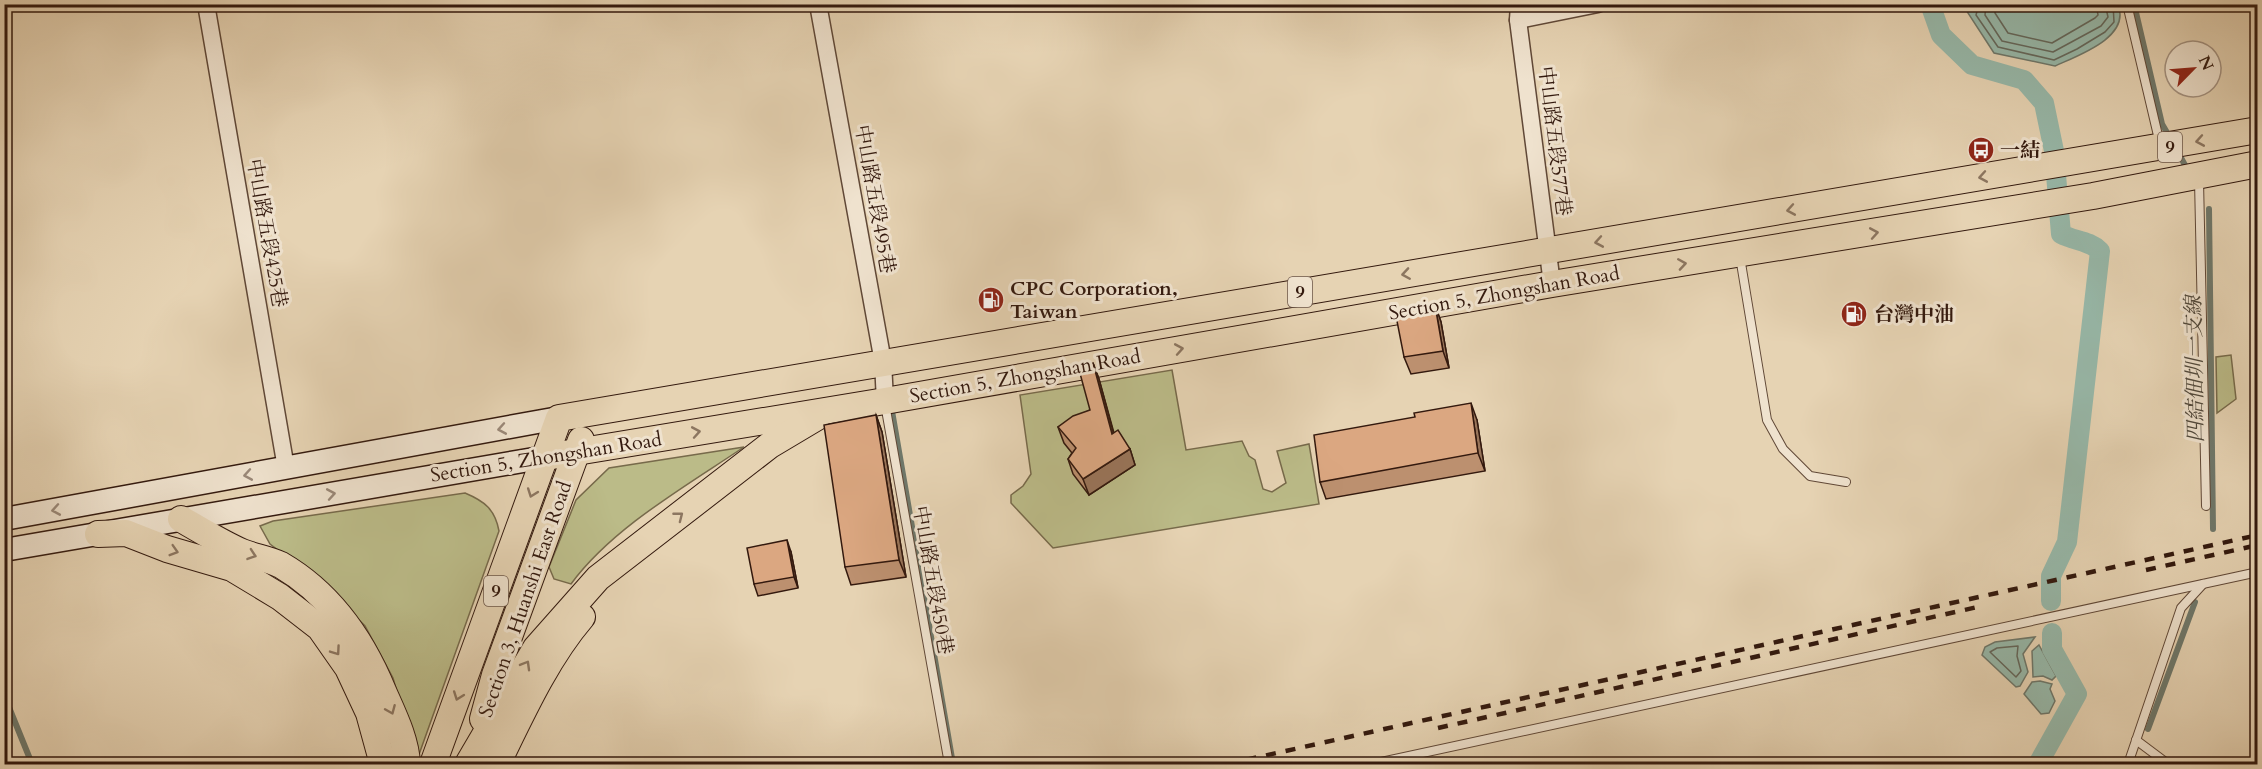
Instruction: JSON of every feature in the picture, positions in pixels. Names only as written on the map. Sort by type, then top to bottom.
[{"type":"main road","name":"9","points":[[2161,148],[2258,130]]},
{"type":"main road","name":"Section 5, Zhongshan Road","points":[[559,418],[2161,148]]},
{"type":"main road","name":"9","points":[[2199,175],[2258,164]]},
{"type":"main road","name":"Section 5, Zhongshan Road","points":[[546,457],[885,401],[1552,284],[2093,196],[2199,175]]},
{"type":"main road","points":[[471,758],[536,648],[598,578],[770,445],[832,409]]},
{"type":"main road","name":"Section 3, Huanshi East Road","points":[[471,758],[495,675],[591,414]]},
{"type":"main road","name":"Section 3, Huanshi East Road","points":[[433,765],[559,418]]},
{"type":"main road","points":[[181,519],[241,552],[280,565],[314,589],[336,612],[359,642],[377,676],[397,724],[407,765]]},
{"type":"main road","points":[[98,534],[126,533],[167,549],[232,568],[280,597],[320,628],[348,668],[369,713],[383,765]]},
{"type":"main road","points":[[497,765],[524,709],[572,629],[651,537]]},
{"type":"street","name":"中山路五段425巷","points":[[207,4],[286,468]]},
{"type":"street","name":"中山路五段495巷","points":[[818,4],[883,362],[885,401]]},
{"type":"street","points":[[1519,12],[1598,4]]},
{"type":"street","name":"中山路五段577巷","points":[[1519,12],[1552,284]]},
{"type":"street","name":"Section 5, Zhongshan Road","points":[[4,519],[559,418]]},
{"type":"street","name":"Section 5, Zhongshan Road","points":[[4,550],[546,457]]},
{"type":"lane","points":[[2127,4],[2161,148]]},
{"type":"lane","points":[[2199,175],[2206,506]]},
{"type":"lane","points":[[1740,255],[1767,420],[1783,450],[1810,476],[1846,482]]},
{"type":"lane","name":"中山路五段450巷","points":[[885,401],[949,765]]},
{"type":"lane","points":[[1372,765],[2258,572]]},
{"type":"lane","points":[[2128,765],[2181,608],[2204,584]]},
{"type":"lane","points":[[2136,740],[2168,765]]},
{"type":"green space","points":[[2231,355],[2236,399],[2217,413],[2216,357]]},
{"type":"green space","points":[[1172,370],[1186,450],[1242,441],[1249,456],[1255,460],[1263,489],[1272,492],[1286,483],[1277,451],[1309,444],[1319,504],[1053,548],[1011,503],[1011,495],[1023,486],[1031,474],[1020,395]]},
{"type":"green space","points":[[744,447],[628,526],[607,544],[571,584],[554,579],[549,567],[576,500],[609,468]]},
{"type":"green space","points":[[465,493],[488,507],[495,517],[499,531],[417,760],[393,678],[365,626],[324,585],[270,544],[260,526],[273,521]]},
{"type":"water","points":[[1980,5],[2118,5],[2120,16],[2117,26],[2100,43],[2055,66],[1994,53],[1966,10]]},
{"type":"water","points":[[2035,637],[2023,654],[2028,672],[2020,686],[2016,687],[1982,655],[1985,647],[1995,642]]},
{"type":"water","points":[[2039,645],[2056,676],[2052,680],[2043,676],[2033,677],[2032,651]]},
{"type":"water","points":[[2032,682],[2052,684],[2050,689],[2055,701],[2049,713],[2041,714],[2024,694]]},
{"type":"building","points":[[1435,305],[1443,351],[1404,357],[1395,311]]},
{"type":"building","points":[[1093,363],[1112,434],[1118,430],[1130,449],[1083,479],[1068,459],[1076,448],[1058,427],[1073,416],[1090,410],[1078,366]]},
{"type":"building","points":[[1471,403],[1478,453],[1320,482],[1314,435],[1415,417],[1414,413]]},
{"type":"building","points":[[876,415],[899,560],[845,567],[824,425]]},
{"type":"building","points":[[787,540],[794,577],[754,584],[747,548]]},
{"type":"waterway","points":[[1930,4],[1941,35],[1972,65],[2024,80],[2044,103],[2054,151],[2061,234],[2096,247],[2100,251],[2067,542],[2051,576],[2051,601]]},
{"type":"waterway","name":"四結佃圳一支線","points":[[2134,4],[2162,124],[2169,136]]},
{"type":"waterway","name":"四結佃圳一支線","points":[[2180,156],[2186,167]]},
{"type":"waterway","name":"四結佃圳一支線","points":[[2209,209],[2213,529]]},
{"type":"waterway","points":[[892,411],[953,764]]},
{"type":"waterway","name":"四結佃圳一支線","points":[[2148,729],[2195,602]]},
{"type":"waterway","points":[[2038,764],[2077,694],[2052,649],[2052,633]]},
{"type":"waterway","points":[[4,695],[32,764]]},
{"type":"waterway","name":"四結佃圳一支線","points":[[2136,764],[2137,760]]},
{"type":"railway","points":[[1227,764],[2258,535]]},
{"type":"railway","points":[[2146,570],[2258,545]]},
{"type":"railway","points":[[1438,728],[1982,606]]},
{"type":"place","name":"一結","points":[[1981,150]]},
{"type":"place","name":"CPC Corporation, Taiwan","points":[[991,300]]},
{"type":"place","name":"台灣中油","points":[[1854,314]]}]
